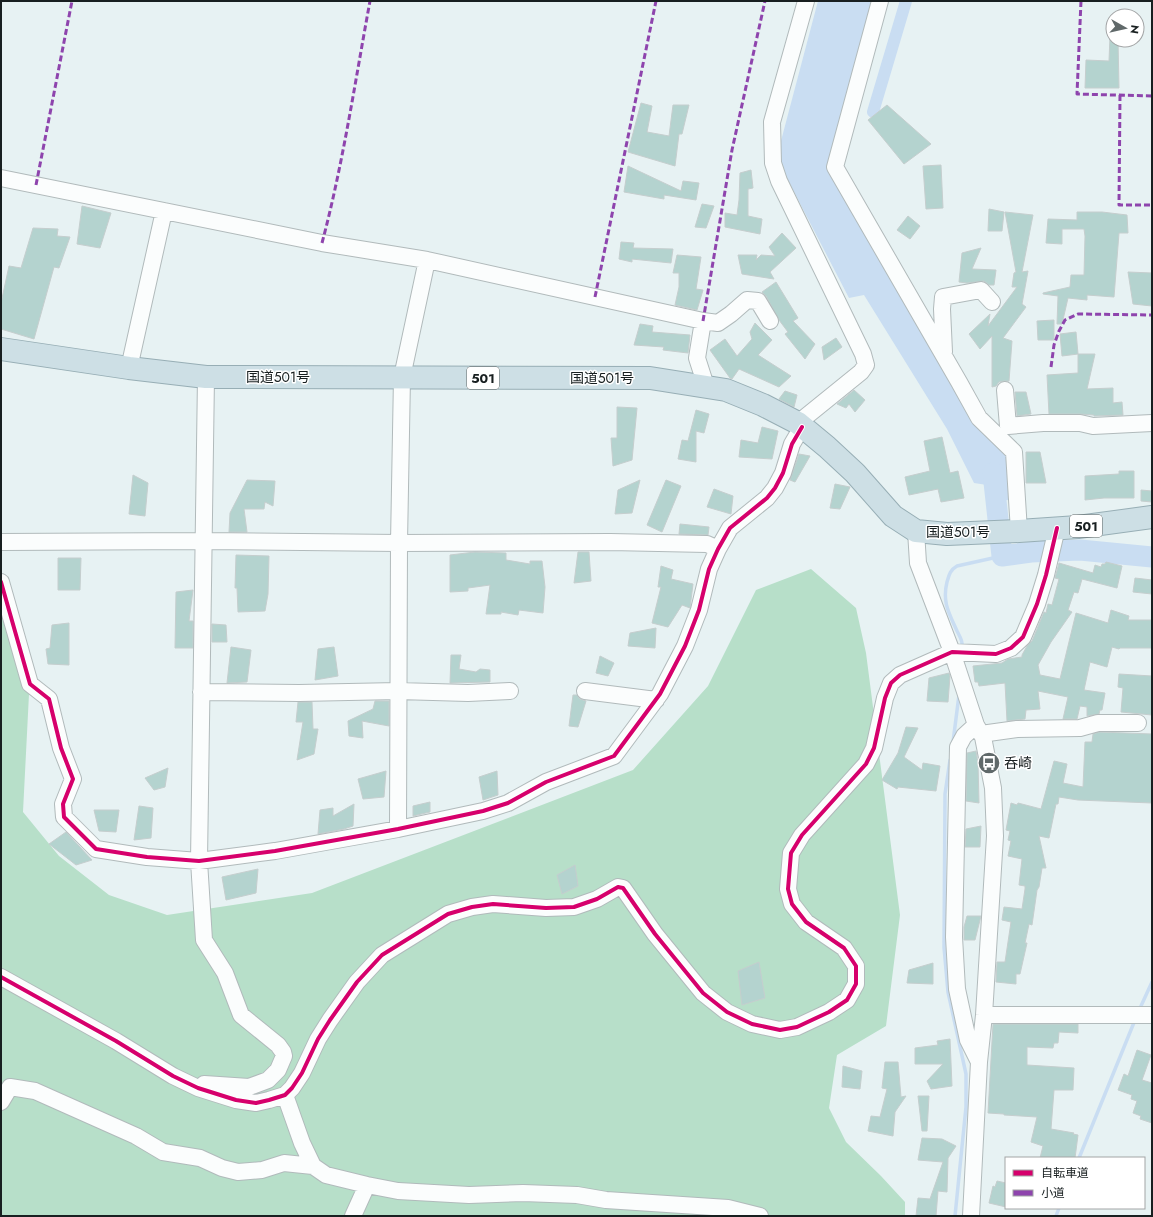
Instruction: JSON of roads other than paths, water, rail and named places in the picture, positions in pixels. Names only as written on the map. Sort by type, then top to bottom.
[{"type":"highway","name":"国道501号","points":[[1,349],[129,368],[206,377],[402,377],[502,379],[650,378],[706,386],[726,390],[763,405],[800,425],[827,447],[854,473],[893,516],[916,531],[947,534],[1019,531],[1055,536],[1112,523],[1152,518]]},
{"type":"street","points":[[1,582],[30,684],[49,699],[61,748],[73,779],[63,804],[64,817],[96,849],[147,858],[199,861],[275,851],[398,829],[482,811],[508,803],[546,782],[614,756],[656,700],[685,646],[699,610],[709,569],[730,528],[767,498],[775,488],[783,473],[800,425],[861,372],[866,365],[863,354],[778,181],[773,164],[772,122],[806,1]]},
{"type":"street","points":[[880,1],[835,167],[979,418],[1014,452]]},
{"type":"street","points":[[1,178],[322,243],[427,260],[703,321],[718,323],[747,300],[758,301],[770,321]]},
{"type":"street","points":[[129,368],[164,211]]},
{"type":"street","points":[[398,829],[399,543],[402,377],[427,260]]},
{"type":"street","points":[[944,356],[942,309],[944,297],[981,290],[992,302]]},
{"type":"street","points":[[703,321],[697,358],[706,386]]},
{"type":"street","points":[[198,1088],[205,1083],[249,1087],[268,1080],[278,1070],[284,1056],[278,1044],[240,1015],[224,973],[204,940],[199,861],[202,541],[206,377]]},
{"type":"street","points":[[1005,390],[1008,426],[1014,452],[1019,531]]},
{"type":"street","points":[[1008,426],[1043,423],[1080,423],[1093,426],[1152,423]]},
{"type":"street","points":[[916,531],[918,563],[954,655],[965,692],[983,738],[993,788],[995,836],[984,1015],[979,1062],[971,1216]]},
{"type":"street","points":[[1,977],[116,1041],[173,1076],[198,1088],[236,1100],[256,1103],[285,1095],[292,1088],[302,1074],[318,1039],[330,1020],[358,982],[382,955],[448,914],[472,907],[493,904],[546,908],[574,907],[597,899],[618,887],[623,888],[655,934],[703,993],[727,1012],[752,1024],[780,1030],[797,1027],[829,1012],[847,1000],[856,984],[856,966],[844,948],[806,922],[792,904],[788,889],[791,853],[802,835],[866,764],[874,748],[885,698],[891,683],[900,675],[954,655],[970,653],[996,654],[1012,648],[1024,637],[1037,604],[1055,536]]},
{"type":"street","points":[[1,542],[610,542],[648,544],[707,544],[718,549]]},
{"type":"street","points":[[201,692],[299,693],[398,691],[468,693],[510,691]]},
{"type":"street","points":[[585,691],[656,700]]},
{"type":"street","points":[[979,1062],[968,1040],[957,989],[954,937],[958,748],[964,736],[979,730],[1080,728],[1098,723],[1138,723]]},
{"type":"street","points":[[984,1015],[1152,1015]]},
{"type":"street","points":[[1,1102],[10,1087],[35,1091],[136,1136],[163,1152],[200,1158],[222,1168],[238,1172],[262,1170],[284,1163],[312,1166],[326,1175],[398,1191],[469,1194],[523,1193],[577,1195],[606,1200],[728,1208],[760,1216]]},
{"type":"street","points":[[285,1095],[312,1166]]},
{"type":"street","points":[[353,1216],[367,1185]]},
{"type":"water","points":[[818,1],[873,1],[828,167],[1008,457],[1009,500],[989,501],[987,485],[974,483],[947,429],[864,295],[849,298],[779,163],[777,156]]},
{"type":"waterway","points":[[873,112],[906,1]]},
{"type":"waterway","points":[[993,473],[1002,556],[1031,552],[1080,550],[1152,557]]},
{"type":"waterway","points":[[962,649],[961,639],[949,613],[946,602],[945,596],[949,575],[957,566],[1002,556]]},
{"type":"waterway","points":[[953,742],[959,695]]},
{"type":"waterway","points":[[950,760],[945,794],[944,947],[948,992],[966,1074],[966,1107],[955,1216]]},
{"type":"waterway","points":[[1141,1006],[1152,982]]},
{"type":"waterway","points":[[1079,1157],[1135,1020]]},
{"type":"waterway","points":[[1056,1216],[1059,1209]]},
{"type":"place","name":"呑崎","points":[[989,763]]}]
